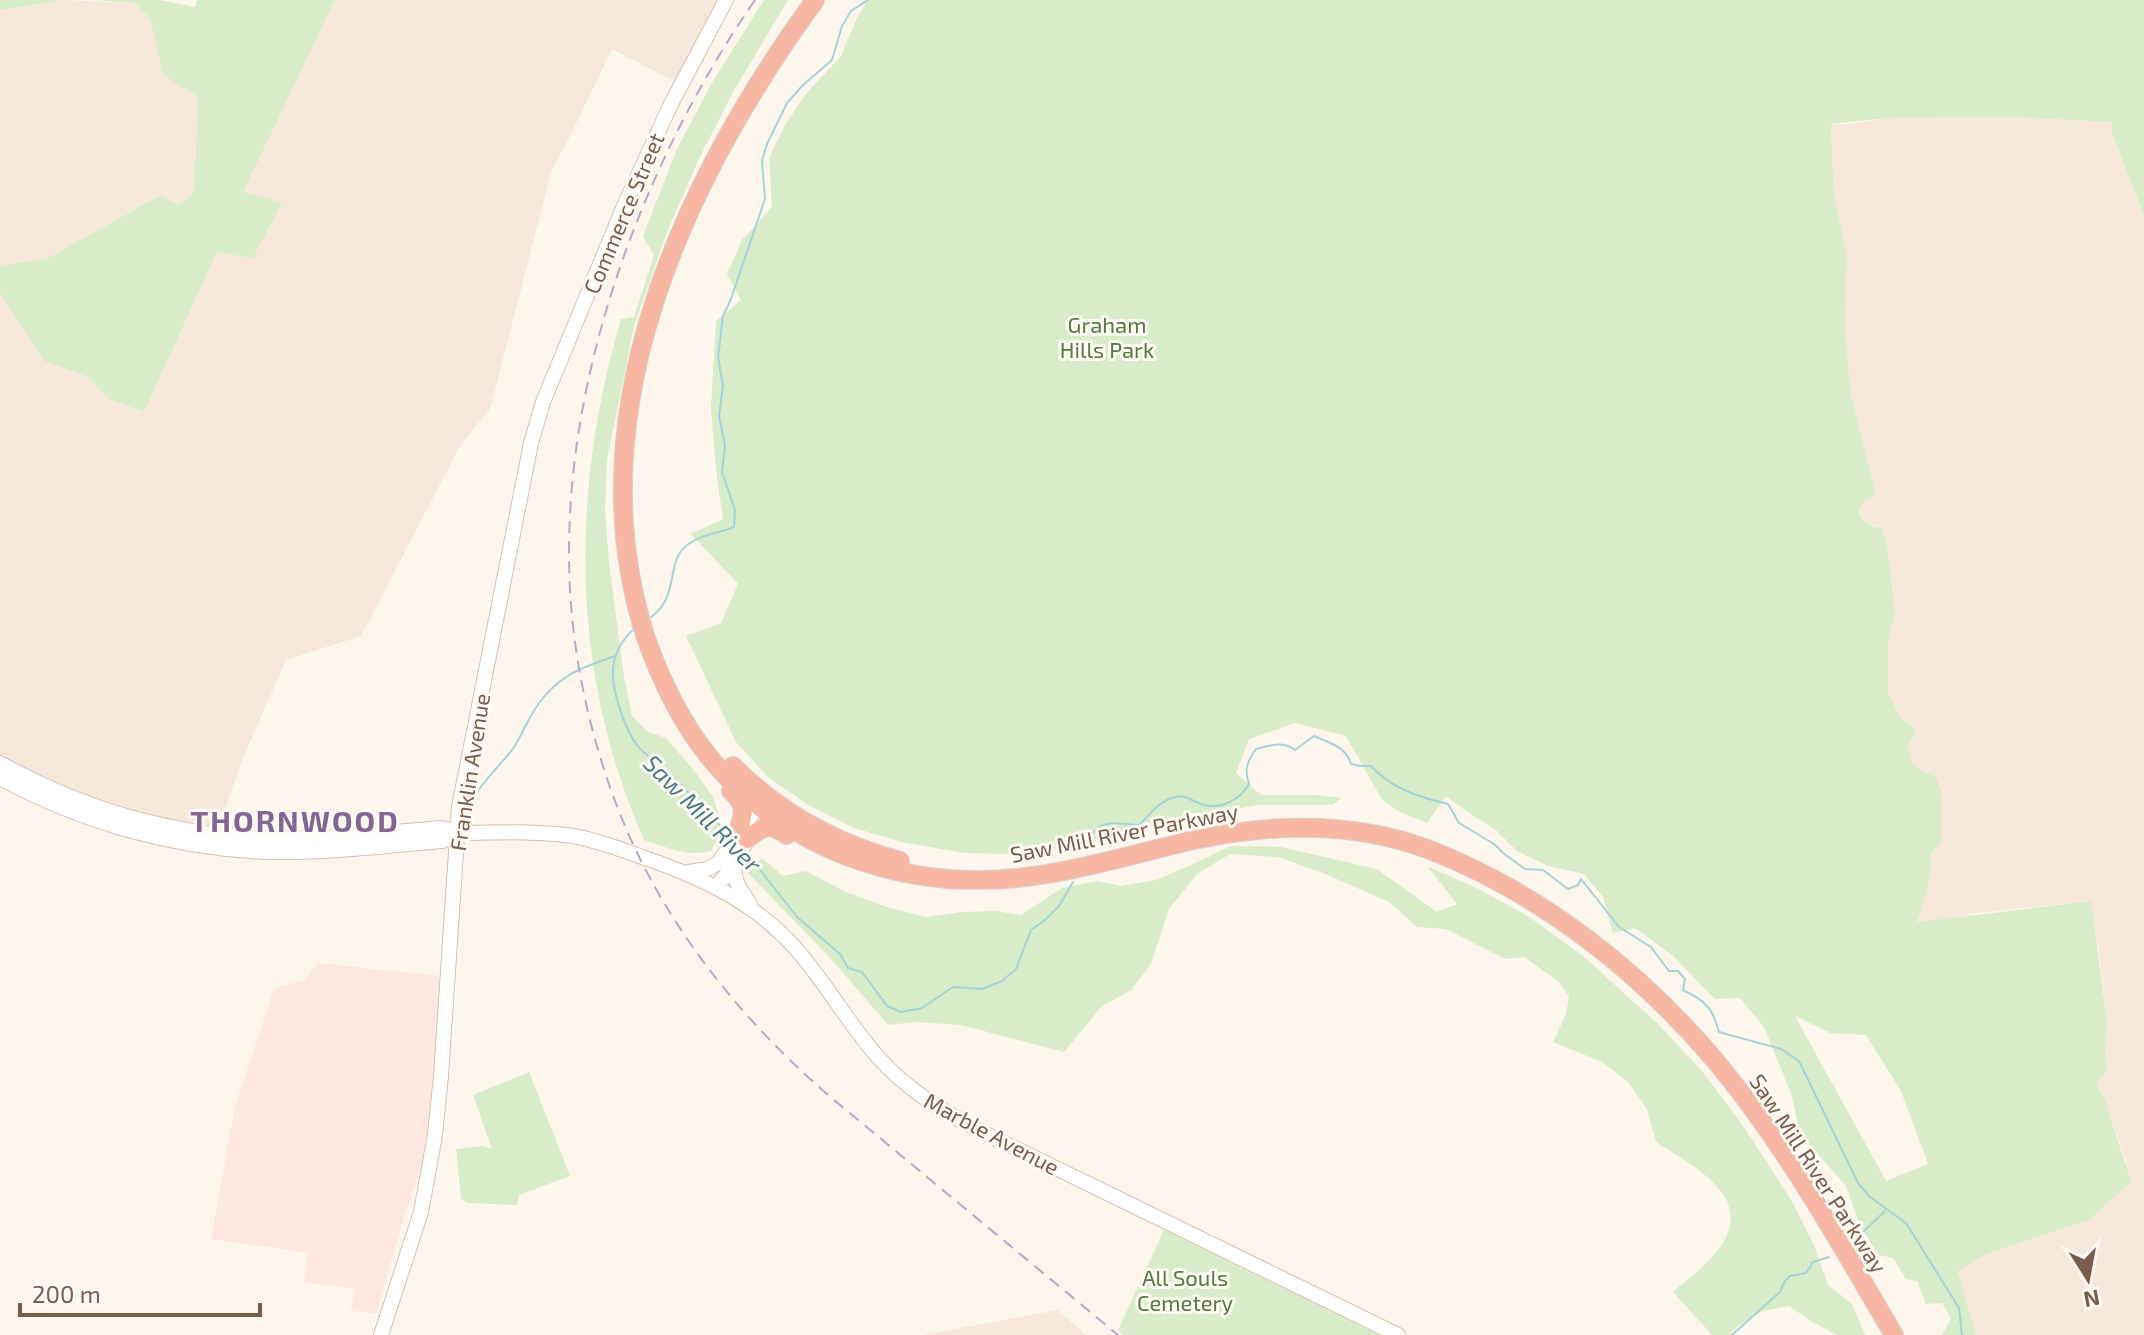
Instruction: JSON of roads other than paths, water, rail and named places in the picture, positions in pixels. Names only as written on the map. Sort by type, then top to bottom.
[{"type":"highway","name":"Saw Mill River Parkway","points":[[815,0],[754,90],[711,166],[670,261],[643,344],[630,401],[622,474],[625,548],[667,689],[697,741],[729,779],[812,841],[870,865],[910,875],[984,881],[1013,880],[1228,834],[1285,827],[1373,834],[1401,840],[1455,861],[1533,902],[1581,935],[1649,991],[1690,1032],[1728,1077],[1779,1147],[1894,1335]]},
{"type":"highway","name":"Saw Mill River Parkway","points":[[642,607],[633,537],[631,464],[638,406],[659,322],[694,225],[725,158],[761,95],[826,0]]},
{"type":"highway","name":"Saw Mill River Parkway","points":[[649,632],[693,715],[766,804],[857,847],[898,861],[985,872],[1029,869],[1213,827],[1301,818],[1331,819],[1415,835],[1515,881],[1588,929],[1655,985],[1696,1025],[1734,1070],[1785,1140],[1904,1335]]},
{"type":"highway","points":[[697,741],[699,755],[740,799],[743,835],[774,828],[829,859],[852,867],[870,865]]},
{"type":"street","name":"Commerce Street","points":[[534,432],[543,402],[624,206],[726,0]]},
{"type":"street","name":"Franklin Avenue","points":[[381,1335],[421,1212],[435,1135],[456,834],[521,485],[534,432]]},
{"type":"street","points":[[0,763],[49,788],[101,808],[200,832],[273,839],[441,828],[456,834],[442,841],[327,850],[280,852],[224,849],[170,840],[107,824],[55,805],[0,778]]},
{"type":"street","points":[[716,886],[724,878],[732,853],[766,804]]},
{"type":"street","name":"Marble Avenue","points":[[456,834],[538,833],[581,838],[612,846],[716,886],[757,913],[798,950],[877,1056],[934,1105],[980,1131],[1398,1335]]},
{"type":"street","points":[[685,872],[711,868],[732,853]]},
{"type":"street","points":[[732,853],[735,882],[757,913]]},
{"type":"waterway","name":"Saw Mill River","points":[[651,617],[666,600],[680,552],[698,539],[734,527],[735,510],[722,472],[725,445],[719,416],[723,386],[718,357],[723,316],[765,199],[762,161],[787,103],[832,60],[842,26],[851,11],[868,0]]},
{"type":"waterway","name":"Saw Mill River","points":[[636,627],[619,648],[613,670],[615,693],[629,732],[640,749],[665,769],[730,836]]},
{"type":"waterway","points":[[466,810],[512,750],[545,695],[581,669],[615,656]]},
{"type":"waterway","name":"Saw Mill River","points":[[1085,844],[1101,826],[1114,823],[1139,825],[1162,803],[1176,797],[1208,806],[1228,803],[1249,784],[1247,766],[1256,749],[1281,744],[1295,750],[1314,736],[1341,749],[1351,764],[1371,766],[1397,786],[1448,804],[1459,823],[1494,844],[1525,869],[1543,870],[1568,889],[1578,885],[1581,879],[1619,927],[1651,947],[1669,971],[1678,971],[1685,979],[1683,990],[1707,1006],[1719,1032],[1781,1049],[1799,1061],[1858,1183],[1870,1197],[1906,1223],[1959,1308],[1962,1335]]},
{"type":"waterway","name":"Saw Mill River","points":[[746,852],[797,917],[840,954],[848,968],[862,972],[887,1006],[901,1012],[922,1008],[953,987],[982,989],[1002,981],[1016,969],[1031,930],[1059,906],[1073,882]]},
{"type":"waterway","points":[[1860,1235],[1885,1211]]},
{"type":"waterway","points":[[1732,1335],[1780,1292],[1790,1276],[1806,1273],[1813,1262],[1829,1257]]},
{"type":"railway","points":[[755,0],[714,64],[676,133],[643,205],[616,280],[594,357],[578,435],[570,512],[572,618],[594,735],[622,819],[640,859],[684,934],[736,1003],[828,1095],[1118,1335]]},
{"type":"district","name":"THORNWOOD","points":[[295,820]]},
{"type":"park label","name":"Graham Hills Park","points":[[1107,336]]},
{"type":"park label","name":"All Souls Cemetery","points":[[1185,1290]]}]
